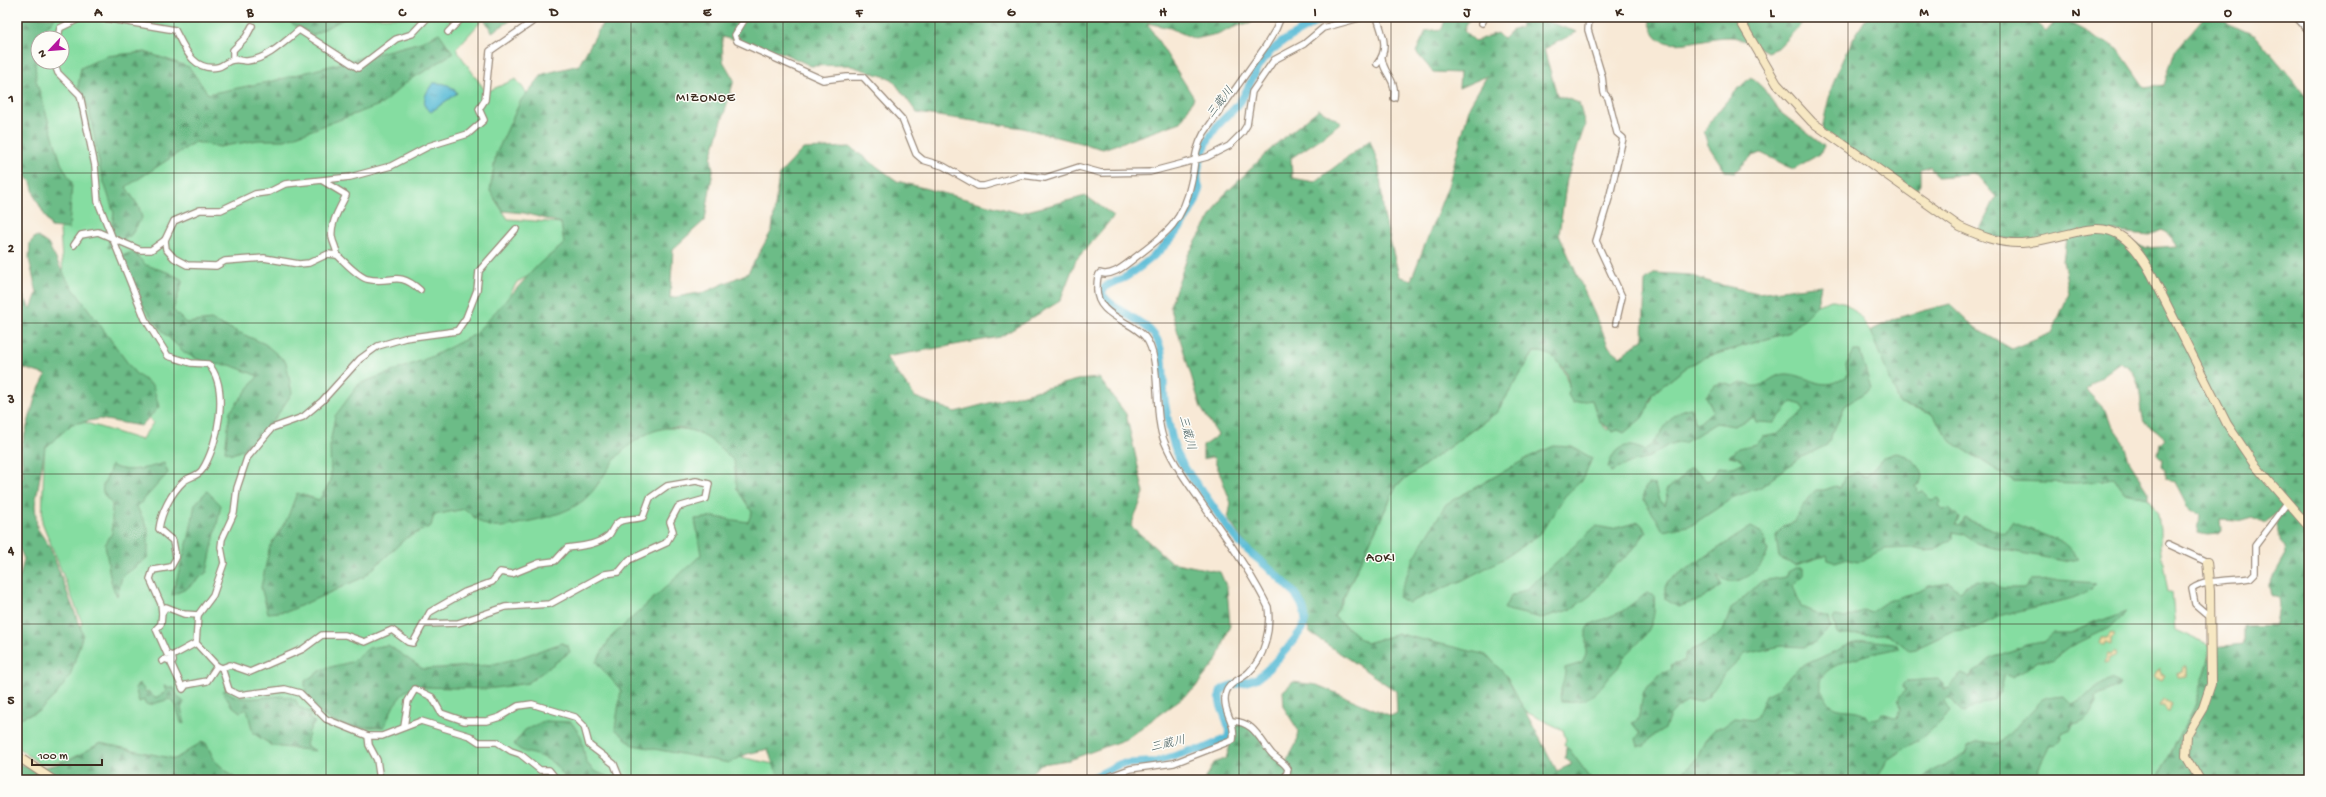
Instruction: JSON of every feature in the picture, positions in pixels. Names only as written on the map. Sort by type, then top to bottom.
[{"type":"street","points":[[60,30],[60,28],[83,17]]},
{"type":"street","points":[[98,17],[175,30],[187,52],[195,62],[203,66],[217,67],[233,60],[247,61],[264,57],[299,30],[358,68],[396,39],[412,34],[428,17]]},
{"type":"street","points":[[448,32],[463,17]]},
{"type":"street","points":[[74,245],[81,236],[98,232],[140,250],[151,250],[165,240],[174,221],[200,210],[221,210],[255,194],[269,192],[284,184],[350,177],[391,166],[429,146],[468,134],[484,120],[479,109],[485,100],[490,51],[532,22],[535,17]]},
{"type":"street","points":[[746,17],[736,31],[735,36],[737,41],[823,80],[847,76],[863,77],[902,119],[916,154],[923,160],[943,166],[978,186],[984,186],[1022,176],[1045,178],[1079,167],[1101,172],[1150,172],[1206,157],[1228,146],[1242,133],[1247,125],[1252,92],[1274,60],[1304,44],[1323,28],[1363,17]]},
{"type":"street","points":[[1100,780],[1130,769],[1174,763],[1228,744],[1233,740],[1235,731],[1226,705],[1227,692],[1233,681],[1248,673],[1264,649],[1269,615],[1268,607],[1238,554],[1177,469],[1164,442],[1159,420],[1154,364],[1146,338],[1115,318],[1103,305],[1097,290],[1100,273],[1106,275],[1111,274],[1128,263],[1160,240],[1180,217],[1191,186],[1197,159],[1196,149],[1204,133],[1265,46],[1281,17]]},
{"type":"street","points":[[1377,17],[1384,40],[1382,58],[1383,63],[1393,80],[1394,98]]},
{"type":"street","points":[[1482,23],[1485,17]]},
{"type":"street","points":[[1589,17],[1588,30],[1602,76],[1604,93],[1608,98],[1617,133],[1623,138],[1610,195],[1596,241],[1622,297],[1616,323]]},
{"type":"street","points":[[1738,17],[1778,84],[1808,118],[1822,130],[1960,226],[1988,238],[2011,243],[2030,242],[2092,229],[2107,230],[2128,240],[2138,251],[2151,273],[2227,424],[2254,464],[2309,527]]},
{"type":"street","points":[[2296,17],[2309,31]]},
{"type":"street","points":[[233,60],[233,50],[246,37],[252,26]]},
{"type":"street","points":[[1377,64],[1382,58]]},
{"type":"street","points":[[57,70],[58,73],[80,95],[95,166],[98,202],[145,319],[168,356],[191,363],[208,364],[214,370],[220,389],[219,418],[214,444],[201,471],[184,481],[168,503],[160,522],[159,529],[173,541],[176,558],[171,567],[153,570],[150,579],[161,604],[161,624],[156,629],[167,654],[173,658],[196,644]]},
{"type":"street","points":[[323,181],[346,195],[331,227],[332,239],[338,255]]},
{"type":"street","points":[[516,229],[479,271],[477,290],[466,318],[457,331],[405,338],[378,346],[360,359],[303,417],[272,428],[252,452],[244,466],[237,488],[234,513],[222,539],[221,547],[224,563],[213,595],[198,615],[196,644],[219,667],[229,690],[239,695],[285,689],[300,693],[326,719],[368,736],[382,736],[421,721],[470,736],[479,742],[497,742],[511,751],[520,754],[540,770],[549,770],[557,780]]},
{"type":"street","points":[[165,240],[166,249],[174,258],[187,265],[216,266],[225,261],[264,258],[299,264],[309,263],[328,254],[338,255],[366,279],[387,280],[396,277],[409,280],[420,290]]},
{"type":"street","points":[[162,661],[165,659],[170,661],[183,689],[186,685],[207,681],[219,667],[230,665],[250,672],[303,649],[322,635],[345,635],[366,642],[392,630],[408,642],[413,643],[423,624],[430,612],[465,592],[492,582],[500,572],[512,574],[539,563],[555,561],[567,548],[589,545],[608,535],[616,523],[622,520],[635,520],[642,516],[650,498],[667,486],[696,481],[709,484],[706,499],[678,507],[670,522],[673,531],[666,543],[629,560],[619,572],[605,574],[550,604],[505,607],[458,623],[423,624]]},
{"type":"street","points":[[2210,617],[2195,604],[2192,589],[2198,585],[2209,582],[2250,578],[2255,573],[2255,546],[2287,503]]},
{"type":"street","points":[[2168,544],[2207,562],[2209,582],[2211,684],[2203,708],[2187,735],[2186,756],[2200,780]]},
{"type":"street","points":[[162,613],[166,608],[184,614],[198,615]]},
{"type":"street","points":[[404,727],[408,702],[415,689],[432,697],[441,713],[464,721],[488,721],[500,717],[518,706],[532,704],[575,717],[584,726],[589,746],[614,764],[620,779],[625,780]]},
{"type":"street","points":[[1232,721],[1241,722],[1254,729],[1273,754],[1288,769],[1285,780]]},
{"type":"street","points":[[368,736],[369,745],[377,760],[380,780]]},
{"type":"street","points":[[17,756],[53,780]]},
{"type":"green space","points":[[17,17],[56,17],[44,30],[30,30],[30,70],[36,70],[36,80],[61,163],[72,183],[69,229],[51,227],[35,197],[31,182],[17,168]]},
{"type":"green space","points":[[55,17],[485,17],[456,49],[486,92],[516,79],[533,101],[494,198],[508,219],[561,223],[567,256],[517,282],[481,344],[441,495],[639,425],[724,433],[767,530],[629,733],[801,770],[810,780],[208,780],[124,754],[40,764],[17,747],[17,716],[48,695],[82,623],[42,522],[45,427],[77,420],[141,440],[153,423],[64,291],[57,183],[20,46],[30,38],[30,70],[70,70],[70,30],[39,30]]},
{"type":"green space","points":[[286,17],[347,17],[313,35],[291,23]]},
{"type":"green space","points":[[483,17],[513,17],[510,21],[492,32]]},
{"type":"green space","points":[[606,17],[1260,17],[1260,20],[1237,26],[1217,34],[1195,39],[1170,28],[1147,23],[1194,98],[1181,122],[1103,149],[1023,128],[917,113],[892,79],[848,65],[811,66],[783,53],[722,37],[723,61],[734,80],[711,158],[713,170],[705,220],[673,249],[670,298],[705,292],[748,273],[772,230],[779,175],[803,149],[850,147],[897,181],[1019,213],[1086,196],[1114,216],[1076,260],[1060,301],[1000,337],[886,357],[915,397],[955,412],[1077,380],[1099,378],[1126,414],[1144,493],[1131,526],[1171,562],[1220,572],[1227,588],[1230,625],[1218,659],[1194,689],[1126,739],[1069,760],[1041,764],[1023,780],[783,780],[773,765],[768,749],[747,754],[729,763],[633,745],[615,729],[621,690],[596,662],[611,637],[701,555],[695,519],[714,517],[748,522],[752,512],[737,489],[734,461],[709,439],[696,432],[672,428],[660,429],[649,433],[627,447],[617,457],[589,496],[570,509],[547,517],[504,527],[485,525],[465,509],[434,515],[431,526],[406,538],[364,577],[289,611],[268,613],[261,587],[270,546],[287,519],[297,493],[319,500],[331,481],[330,444],[335,416],[359,384],[431,357],[474,335],[539,264],[564,244],[561,223],[524,213],[503,211],[490,191],[496,154],[521,100],[543,74],[579,65]]},
{"type":"green space","points":[[1446,17],[1465,17],[1469,19],[1464,31],[1475,41],[1497,33],[1503,39],[1511,31],[1521,27],[1519,17],[1550,17],[1548,22],[1577,32],[1544,49],[1557,95],[1579,103],[1585,125],[1567,179],[1559,234],[1609,347],[1620,356],[1643,339],[1645,281],[1655,273],[1691,275],[1712,283],[1758,293],[1821,285],[1817,305],[1790,332],[1703,358],[1687,367],[1652,394],[1648,408],[1642,418],[1624,433],[1618,430],[1613,432],[1599,421],[1592,400],[1573,403],[1568,395],[1568,379],[1561,365],[1556,359],[1549,355],[1542,352],[1534,352],[1497,412],[1397,485],[1334,617],[1366,643],[1399,634],[1487,655],[1507,677],[1557,771],[1572,764],[1565,758],[1566,748],[1569,749],[1592,780],[1205,780],[1214,763],[1226,758],[1229,749],[1232,721],[1248,724],[1285,764],[1296,744],[1298,730],[1284,708],[1283,691],[1293,682],[1317,685],[1391,716],[1397,713],[1396,691],[1310,633],[1301,605],[1294,593],[1278,574],[1249,548],[1228,519],[1231,503],[1214,458],[1211,457],[1203,459],[1203,446],[1218,435],[1201,408],[1170,306],[1188,255],[1223,196],[1276,144],[1319,109],[1341,122],[1323,137],[1291,158],[1292,178],[1315,182],[1370,140],[1379,167],[1384,216],[1399,276],[1411,280],[1448,186],[1470,105],[1487,76],[1459,88],[1460,73],[1433,72],[1416,52],[1426,31],[1442,29]]},
{"type":"green space","points":[[1649,17],[1808,17],[1778,48],[1768,52],[1737,38],[1725,37],[1684,43],[1672,43],[1661,40],[1653,32]]},
{"type":"green space","points":[[1867,17],[2030,17],[2046,32],[2059,17],[2118,49],[2145,88],[2164,85],[2175,51],[2204,17],[2214,17],[2256,36],[2309,99],[2309,780],[2157,780],[2195,706],[2213,647],[2244,644],[2244,626],[2276,625],[2279,605],[2278,597],[2270,595],[2268,586],[2286,554],[2285,546],[2279,539],[2277,532],[2277,523],[2280,514],[2277,514],[2264,523],[2252,517],[2238,521],[2220,520],[2221,531],[2218,534],[2207,535],[2198,533],[2200,515],[2189,510],[2175,483],[2166,479],[2166,470],[2162,467],[2163,460],[2158,455],[2160,443],[2165,438],[2144,422],[2137,380],[2128,367],[2120,363],[2092,383],[2086,390],[2106,411],[2111,425],[2123,442],[2130,462],[2148,490],[2148,498],[2125,493],[2113,477],[2102,481],[2075,483],[2014,481],[1952,442],[1932,414],[1900,404],[1870,331],[1896,318],[1950,304],[1976,329],[2012,349],[2052,333],[2069,293],[2063,260],[2067,234],[2030,242],[1977,235],[1996,197],[1976,174],[1937,177],[1930,166],[1921,169],[1921,185],[1914,194],[1822,130],[1833,84],[1843,58]],"holes":[[[2095,230],[2150,235],[2162,230],[2172,237],[2178,246],[2146,248]]]},
{"type":"green space","points":[[439,33],[453,53],[409,80],[382,104],[285,140],[258,140],[219,147],[195,142],[126,187],[139,207],[142,218],[131,235],[108,248],[114,213],[101,173],[89,109],[78,87],[81,68],[106,56],[145,52],[189,67],[208,94],[273,81],[421,42]]},
{"type":"green space","points":[[1751,77],[1763,88],[1780,112],[1824,146],[1820,154],[1793,169],[1761,153],[1752,156],[1735,172],[1725,171],[1708,145],[1704,133],[1725,103]]},
{"type":"green space","points":[[36,236],[48,244],[67,280],[135,373],[153,386],[159,407],[141,426],[100,419],[72,424],[45,448],[35,505],[37,528],[50,547],[83,634],[70,676],[56,695],[39,711],[17,719],[17,579],[20,576],[24,559],[17,543],[17,484],[23,477],[21,448],[36,395],[46,375],[17,366],[17,286],[31,309],[37,293],[29,259],[30,243]]},
{"type":"green space","points":[[133,252],[146,265],[167,272],[183,280],[173,310],[186,323],[211,320],[265,344],[286,362],[292,393],[274,420],[259,437],[242,450],[232,454],[225,451],[230,412],[258,376],[230,365],[208,364],[185,353],[165,334],[143,306],[122,256]]},
{"type":"green space","points":[[1831,300],[1844,303],[1856,312],[1866,325],[1883,359],[1900,404],[1932,414],[1953,442],[2014,481],[2102,481],[2113,477],[2125,493],[2148,498],[2158,514],[2160,546],[2168,592],[2172,592],[2175,630],[2213,647],[2195,706],[2157,780],[1592,780],[1564,744],[1566,740],[1563,730],[1524,711],[1507,677],[1441,645],[1399,634],[1366,643],[1334,617],[1397,485],[1497,412],[1534,352],[1549,354],[1558,362],[1565,374],[1570,388],[1592,400],[1599,421],[1607,430],[1651,401],[1652,394],[1687,367],[1703,358],[1790,332],[1817,305]]},
{"type":"green space","points":[[1854,351],[1860,351],[1871,388],[1845,406],[1827,445],[1798,459],[1761,487],[1734,497],[1692,525],[1663,531],[1643,496],[1648,484],[1655,485],[1659,501],[1665,505],[1667,499],[1666,490],[1680,480],[1686,471],[1691,468],[1701,474],[1707,481],[1712,478],[1718,467],[1731,467],[1740,464],[1743,462],[1739,458],[1729,456],[1738,448],[1757,444],[1763,437],[1778,434],[1804,411],[1802,405],[1792,402],[1774,423],[1756,422],[1754,417],[1734,426],[1716,423],[1684,443],[1678,442],[1668,445],[1646,459],[1629,463],[1611,472],[1608,467],[1610,460],[1617,450],[1625,446],[1637,447],[1644,450],[1650,446],[1670,420],[1683,410],[1691,408],[1694,422],[1699,423],[1713,411],[1706,396],[1715,385],[1721,383],[1733,386],[1742,382],[1756,386],[1780,375],[1787,374],[1824,384],[1831,383],[1839,381],[1848,375],[1846,365]]},
{"type":"green space","points":[[1554,446],[1572,447],[1592,458],[1584,478],[1565,496],[1540,534],[1505,558],[1463,580],[1408,603],[1398,597],[1414,558],[1446,504],[1531,456]]},
{"type":"green space","points":[[1895,453],[1905,455],[1917,464],[1923,477],[1919,484],[1915,486],[1918,493],[1923,491],[1932,500],[1938,498],[1940,502],[1938,505],[1942,509],[1949,508],[1959,517],[1956,525],[1959,526],[1964,518],[2004,534],[2012,522],[2066,544],[2079,558],[2064,561],[1989,547],[1976,543],[1963,534],[1952,532],[1952,539],[1935,550],[1926,551],[1913,548],[1885,549],[1858,562],[1845,559],[1835,562],[1828,560],[1827,555],[1796,565],[1779,558],[1776,536],[1783,526],[1795,522],[1803,505],[1816,490],[1824,490],[1836,486],[1840,488],[1844,478],[1858,472],[1862,476],[1867,476],[1884,457]]},
{"type":"green space","points":[[164,463],[168,473],[137,507],[148,529],[148,557],[122,577],[117,596],[110,578],[105,545],[112,533],[112,504],[103,493],[103,485],[111,465],[117,468],[130,470],[151,467]]},
{"type":"green space","points":[[207,491],[221,505],[207,572],[186,589],[172,595],[189,537],[195,504]]},
{"type":"green space","points":[[1639,522],[1647,531],[1631,552],[1611,569],[1591,595],[1570,610],[1541,618],[1504,609],[1510,597],[1528,588],[1596,526],[1612,529]]},
{"type":"green space","points":[[1751,527],[1762,533],[1768,551],[1762,563],[1753,573],[1747,577],[1735,581],[1729,581],[1717,576],[1722,586],[1704,598],[1678,607],[1665,599],[1665,587],[1668,581]]},
{"type":"green space","points":[[1795,568],[1803,568],[1803,575],[1793,585],[1801,607],[1829,618],[1831,627],[1816,642],[1804,647],[1781,646],[1745,654],[1724,674],[1709,696],[1701,701],[1687,702],[1675,710],[1670,715],[1665,729],[1650,738],[1645,746],[1638,746],[1636,739],[1640,733],[1632,723],[1638,720],[1644,690],[1656,680],[1658,675],[1671,670],[1672,665],[1685,661],[1685,654],[1716,637],[1724,629],[1731,609],[1762,581],[1786,577],[1788,572]]},
{"type":"green space","points":[[2058,580],[2096,583],[2087,592],[2073,598],[2002,615],[1976,628],[1953,631],[1915,649],[1909,650],[1888,634],[1841,635],[1837,633],[1833,619],[1835,616],[1845,618],[1865,610],[1870,613],[1887,601],[1920,591],[1929,586],[1950,583],[1960,592],[1965,585],[1977,581],[1994,583],[2001,588],[2024,588],[2030,581]]},
{"type":"green space","points":[[1647,593],[1654,596],[1653,617],[1648,632],[1623,658],[1619,666],[1594,694],[1583,700],[1561,701],[1560,693],[1565,668],[1582,663],[1586,655],[1586,630],[1589,625],[1621,612]]},
{"type":"green space","points":[[2126,611],[2109,628],[2072,646],[2052,661],[2037,661],[2014,678],[2005,674],[2000,692],[1995,698],[1963,712],[1951,698],[1946,698],[1944,702],[1950,712],[1926,735],[1887,760],[1877,778],[1871,780],[1795,780],[1794,775],[1788,772],[1777,775],[1774,780],[1674,780],[1696,760],[1705,740],[1715,729],[1723,727],[1735,718],[1752,720],[1757,717],[1766,695],[1776,690],[1798,668],[1855,642],[1865,640],[1895,643],[1900,648],[1849,660],[1835,666],[1825,673],[1820,682],[1822,692],[1831,706],[1860,712],[1869,720],[1880,717],[1882,713],[1897,718],[1900,708],[1899,698],[1906,690],[1902,685],[1906,681],[1938,679],[1943,684],[1943,689],[1950,688],[1956,678],[1960,675],[1962,674],[1970,678],[1973,671],[1980,668],[1991,658],[2027,645],[2042,642],[2052,633],[2069,633]]},
{"type":"green space","points":[[562,643],[568,646],[570,652],[528,683],[488,689],[423,687],[405,691],[394,705],[384,727],[359,727],[333,722],[306,701],[305,681],[323,669],[351,662],[369,648],[388,645],[423,669],[489,665],[515,659]]},
{"type":"green space","points":[[2111,679],[2120,684],[2118,687],[2096,697],[2097,703],[2088,717],[2082,722],[2073,725],[2071,729],[2061,733],[2062,738],[2057,744],[2050,745],[2033,780],[1922,780],[1932,771],[1965,754],[1968,746],[1978,741],[1999,744],[2041,701],[2047,698],[2063,696],[2071,704],[2082,699]]},
{"type":"green space","points":[[139,683],[146,692],[149,692],[155,698],[166,692],[164,686],[174,688],[178,697],[184,702],[181,708],[185,724],[181,723],[176,705],[170,699],[149,705],[145,704],[144,700],[139,702],[135,688]]},
{"type":"green space","points":[[225,690],[242,698],[277,696],[295,699],[299,707],[313,714],[308,718],[315,722],[309,731],[306,746],[316,751],[273,746],[253,733],[247,709],[240,712],[231,705],[222,691]]},
{"type":"green space","points":[[544,721],[571,722],[581,736],[586,762],[594,771],[616,780],[566,780],[554,764],[541,756],[520,750],[514,744],[525,730]]},
{"type":"green space","points":[[202,742],[206,743],[215,761],[237,780],[17,780],[17,763],[28,766],[49,766],[70,759],[100,743],[175,759]]},
{"type":"sand","points":[[2111,633],[2115,635],[2111,639],[2111,644],[2107,642],[2104,645],[2100,644],[2102,638],[2107,638]]},
{"type":"sand","points":[[2114,651],[2116,656],[2109,657],[2108,662],[2104,663],[2108,653],[2111,654]]},
{"type":"sand","points":[[2184,665],[2187,667],[2187,676],[2178,677],[2177,673],[2183,671]]},
{"type":"sand","points":[[2159,668],[2161,674],[2165,675],[2162,680],[2154,676]]},
{"type":"sand","points":[[2164,699],[2172,704],[2169,711],[2166,710],[2165,706],[2160,706]]},
{"type":"water","points":[[433,83],[447,85],[457,93],[431,112],[425,107],[425,97],[427,91]]},
{"type":"waterway","name":"三蔵川","points":[[1088,780],[1120,764],[1156,762],[1190,751],[1201,750],[1228,738],[1228,726],[1220,703],[1221,691],[1227,687],[1253,680],[1262,674],[1292,642],[1305,621],[1304,610],[1298,598],[1289,587],[1237,540],[1181,461],[1173,443],[1168,420],[1164,397],[1162,355],[1155,336],[1143,324],[1114,306],[1101,293],[1106,286],[1141,267],[1172,238],[1188,216],[1195,203],[1200,190],[1198,175],[1201,158],[1207,142],[1215,129],[1240,102],[1257,70],[1270,52],[1289,37],[1324,17]]},
{"type":"district","name":"MIZONOE","points":[[706,98]]},
{"type":"district","name":"AOKI","points":[[1381,558]]}]
